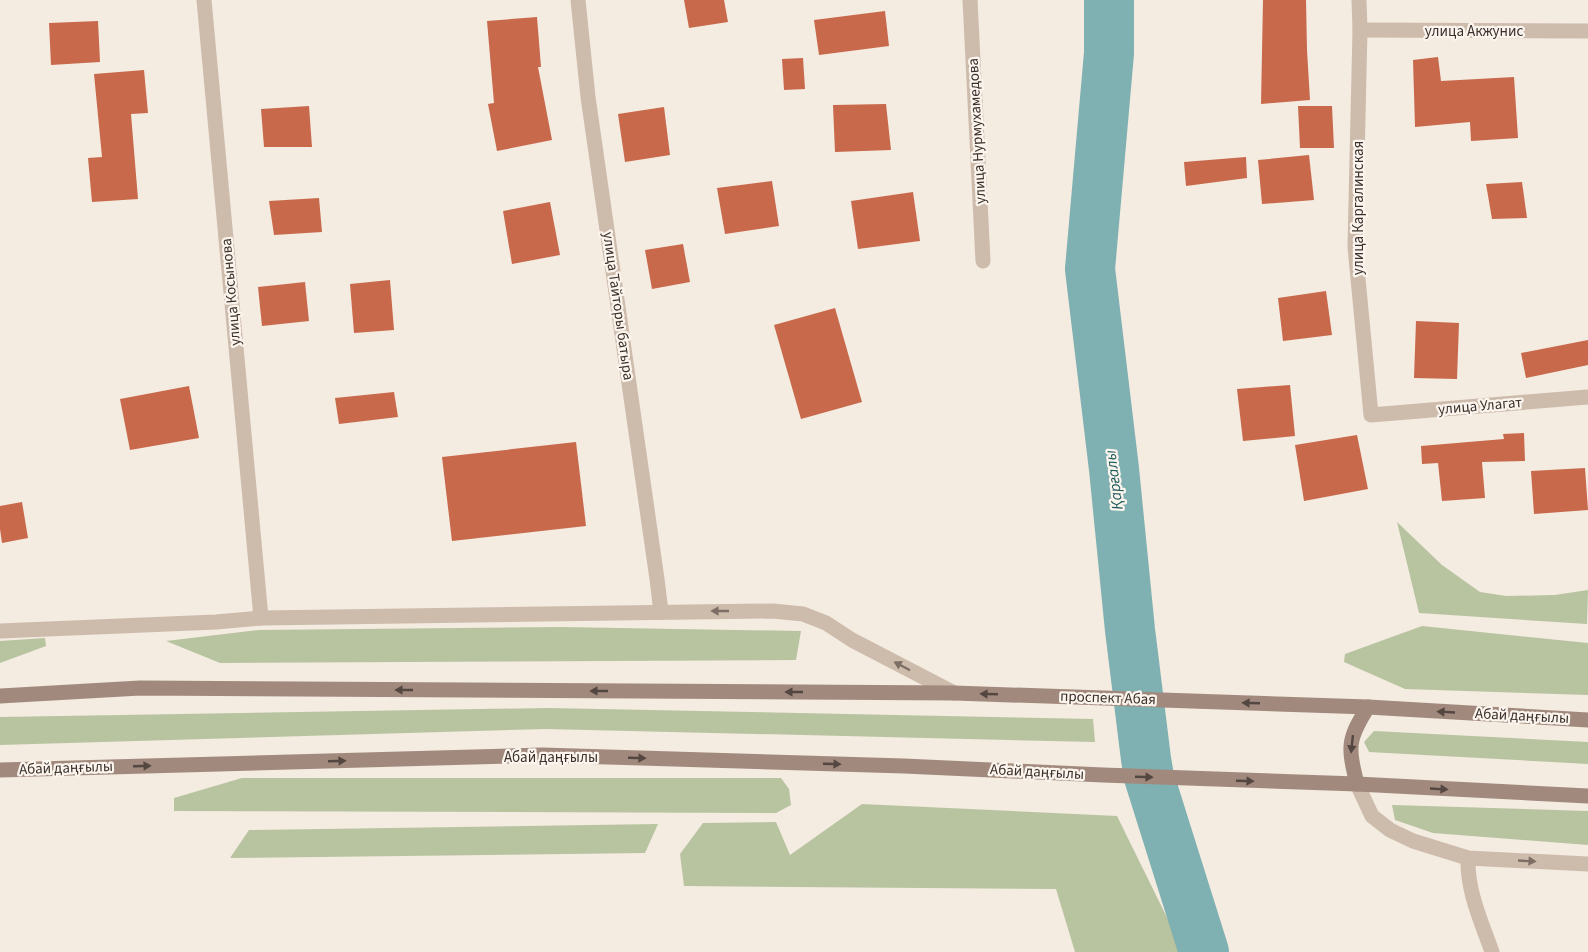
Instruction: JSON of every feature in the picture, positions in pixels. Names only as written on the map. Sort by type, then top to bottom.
[{"type":"main road","points":[[0,696],[140,688],[954,693]]},
{"type":"main road","name":"проспект Абая","points":[[954,693],[1168,700]]},
{"type":"main road","name":"Абай даңғылы","points":[[1168,700],[1368,707],[1588,720]]},
{"type":"main road","points":[[1368,707],[1356,726],[1350,742],[1358,784],[1588,796]]},
{"type":"main road","name":"Абай даңғылы","points":[[0,770],[542,755],[904,766],[1186,779],[1358,784]]},
{"type":"street","name":"улица Косынова","points":[[204,0],[261,618]]},
{"type":"street","name":"улица Тайторы батыра","points":[[578,0],[588,98],[661,612]]},
{"type":"street","name":"улица Нурмухамедова","points":[[970,0],[983,261]]},
{"type":"street","name":"улица Каргалинская","points":[[1359,0],[1355,247],[1371,415]]},
{"type":"street","name":"улица Акжунис","points":[[1360,30],[1588,31]]},
{"type":"street","name":"улица Улагат","points":[[1371,415],[1588,397]]},
{"type":"street","points":[[0,631],[261,618],[773,611],[803,614],[826,622],[852,640],[954,693]]},
{"type":"street","points":[[1358,784],[1372,816],[1390,831],[1413,842],[1468,858],[1588,864]]},
{"type":"street","points":[[1468,858],[1473,898],[1492,952]]},
{"type":"green space","points":[[1397,522],[1442,565],[1480,592],[1506,596],[1555,595],[1588,590],[1587,624],[1419,613]]},
{"type":"green space","points":[[1422,626],[1588,643],[1588,695],[1405,689],[1344,662],[1345,654]]},
{"type":"green space","points":[[561,627],[801,631],[796,660],[220,663],[166,641],[259,630]]},
{"type":"green space","points":[[45,638],[46,646],[0,663],[0,641]]},
{"type":"green space","points":[[548,708],[1093,719],[1095,742],[546,729],[0,745],[0,717]]},
{"type":"green space","points":[[1374,731],[1588,742],[1588,764],[1369,752],[1364,742]]},
{"type":"green space","points":[[242,778],[781,778],[789,789],[791,805],[776,813],[174,811],[174,798]]},
{"type":"green space","points":[[862,804],[1117,816],[1184,952],[1075,952],[1056,889],[684,886],[680,854],[703,823],[776,822],[790,855]]},
{"type":"green space","points":[[1392,805],[1588,811],[1588,845],[1433,833],[1395,820]]},
{"type":"green space","points":[[658,824],[645,853],[230,858],[249,830]]},
{"type":"building","points":[[684,0],[724,0],[728,22],[689,28]]},
{"type":"building","points":[[1263,0],[1306,0],[1310,100],[1261,104]]},
{"type":"building","points":[[885,11],[889,46],[819,55],[814,20]]},
{"type":"building","points":[[537,17],[541,67],[538,67],[552,140],[497,151],[488,104],[494,103],[487,21]]},
{"type":"building","points":[[98,21],[100,62],[51,65],[49,23]]},
{"type":"building","points":[[1438,57],[1441,81],[1514,77],[1518,138],[1471,141],[1470,122],[1415,127],[1413,60]]},
{"type":"building","points":[[803,58],[805,89],[784,90],[782,59]]},
{"type":"building","points":[[144,70],[148,113],[131,114],[138,199],[92,202],[88,158],[102,157],[94,74]]},
{"type":"building","points":[[886,104],[891,150],[835,152],[833,105]]},
{"type":"building","points":[[309,106],[312,147],[264,147],[261,109]]},
{"type":"building","points":[[1298,106],[1332,106],[1334,148],[1300,148]]},
{"type":"building","points":[[664,107],[670,155],[625,162],[618,114]]},
{"type":"building","points":[[1309,155],[1314,200],[1262,204],[1258,160]]},
{"type":"building","points":[[1246,157],[1247,178],[1186,186],[1184,162]]},
{"type":"building","points":[[772,181],[779,226],[725,234],[717,188]]},
{"type":"building","points":[[1522,182],[1527,218],[1492,219],[1486,184]]},
{"type":"building","points":[[913,192],[920,241],[858,249],[851,201]]},
{"type":"building","points":[[319,198],[322,232],[274,235],[269,201]]},
{"type":"building","points":[[550,202],[560,255],[512,264],[503,211]]},
{"type":"building","points":[[683,244],[690,282],[652,289],[645,250]]},
{"type":"building","points":[[390,280],[394,330],[354,333],[350,284]]},
{"type":"building","points":[[305,282],[309,321],[262,326],[258,287]]},
{"type":"building","points":[[1326,291],[1332,335],[1283,341],[1278,298]]},
{"type":"building","points":[[835,308],[862,402],[801,419],[774,325]]},
{"type":"building","points":[[1416,321],[1459,323],[1457,379],[1414,378]]},
{"type":"building","points":[[1588,340],[1588,365],[1526,378],[1521,353]]},
{"type":"building","points":[[1290,385],[1295,436],[1243,441],[1237,389]]},
{"type":"building","points":[[189,386],[199,438],[130,450],[120,399]]},
{"type":"building","points":[[394,392],[398,417],[339,424],[335,398]]},
{"type":"building","points":[[1524,433],[1525,461],[1482,462],[1485,498],[1442,501],[1438,463],[1422,464],[1421,446],[1504,439],[1503,434]]},
{"type":"building","points":[[1357,435],[1368,489],[1304,501],[1295,445]]},
{"type":"building","points":[[576,442],[586,526],[452,541],[442,457]]},
{"type":"building","points":[[1585,468],[1588,510],[1534,514],[1531,471]]},
{"type":"building","points":[[22,502],[28,538],[2,543],[0,506]]},
{"type":"waterway","name":"Қарғалы","points":[[1109,0],[1109,53],[1090,269],[1114,469],[1130,630],[1149,777],[1204,952]]}]
